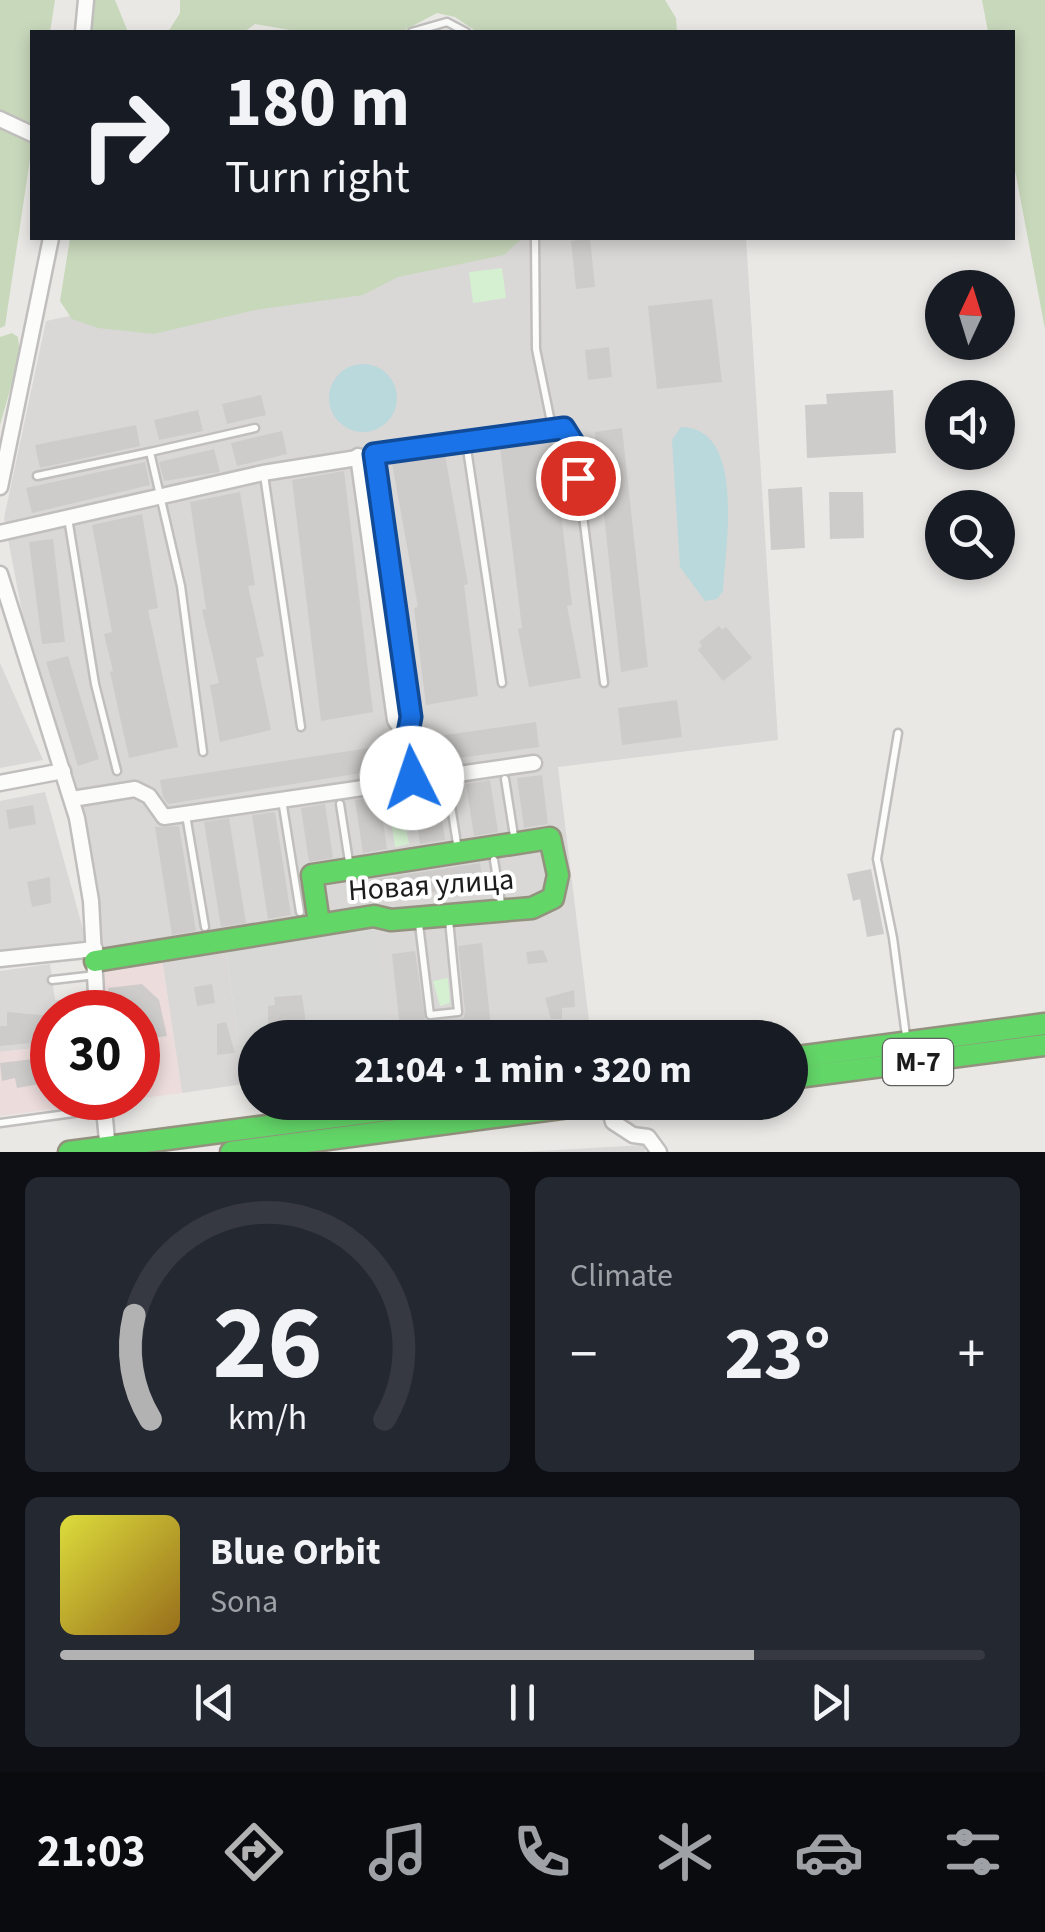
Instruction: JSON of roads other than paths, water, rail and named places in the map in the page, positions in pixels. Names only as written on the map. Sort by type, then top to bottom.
[{"type":"main road","name":"Новая улица","points":[[95,962],[374,916],[391,920],[532,908],[553,898],[558,875],[550,838],[312,875],[319,924]]},
{"type":"main road","name":"М-7","points":[[808,1056],[1045,1024]]},
{"type":"main road","name":"М-7","points":[[808,1076],[1045,1045]]},
{"type":"main road","points":[[69,1152],[191,1144],[339,1120]]},
{"type":"main road","points":[[231,1152],[472,1120]]},
{"type":"street","points":[[83,30],[86,0]]},
{"type":"street","points":[[0,119],[30,133]]},
{"type":"street","points":[[0,487],[4,447],[51,240]]},
{"type":"street","points":[[0,534],[264,473],[552,427]]},
{"type":"street","points":[[366,455],[394,650],[411,717],[407,738],[412,778]]},
{"type":"street","points":[[1,580],[72,799],[87,874],[96,990]]},
{"type":"street","points":[[72,799],[136,790],[149,796],[164,817],[534,763]]},
{"type":"street","points":[[0,783],[62,772]]},
{"type":"street","points":[[0,959],[95,962]]},
{"type":"street","points":[[105,1120],[108,1149]]},
{"type":"street","points":[[612,1120],[632,1135],[648,1138],[658,1152]]},
{"type":"lane","points":[[419,30],[447,22],[462,30]]},
{"type":"lane","points":[[536,240],[536,349],[552,427],[571,434],[574,444],[604,683]]},
{"type":"lane","points":[[37,476],[255,428]]},
{"type":"lane","points":[[466,440],[502,684]]},
{"type":"lane","points":[[150,452],[164,496],[203,752]]},
{"type":"lane","points":[[264,473],[301,727]]},
{"type":"lane","points":[[68,516],[95,684],[118,771]]},
{"type":"lane","points":[[898,732],[877,859],[894,938],[906,1042]]},
{"type":"lane","points":[[505,780],[515,844]]},
{"type":"lane","points":[[448,787],[458,852]]},
{"type":"lane","points":[[282,798],[300,912]]},
{"type":"lane","points":[[340,804],[350,869]]},
{"type":"lane","points":[[186,814],[205,927]]},
{"type":"lane","points":[[494,860],[502,910]]},
{"type":"lane","points":[[418,918],[430,1015],[458,1012],[448,914]]},
{"type":"lane","points":[[52,980],[95,962]]},
{"type":"lane","points":[[0,1123],[30,1117]]},
{"type":"water","points":[[363,364],[387,374],[397,398],[387,422],[363,432],[339,422],[329,398],[339,374]]},
{"type":"water","points":[[681,427],[702,433],[716,447],[724,468],[728,520],[723,591],[717,599],[705,601],[680,567],[672,440]]}]
